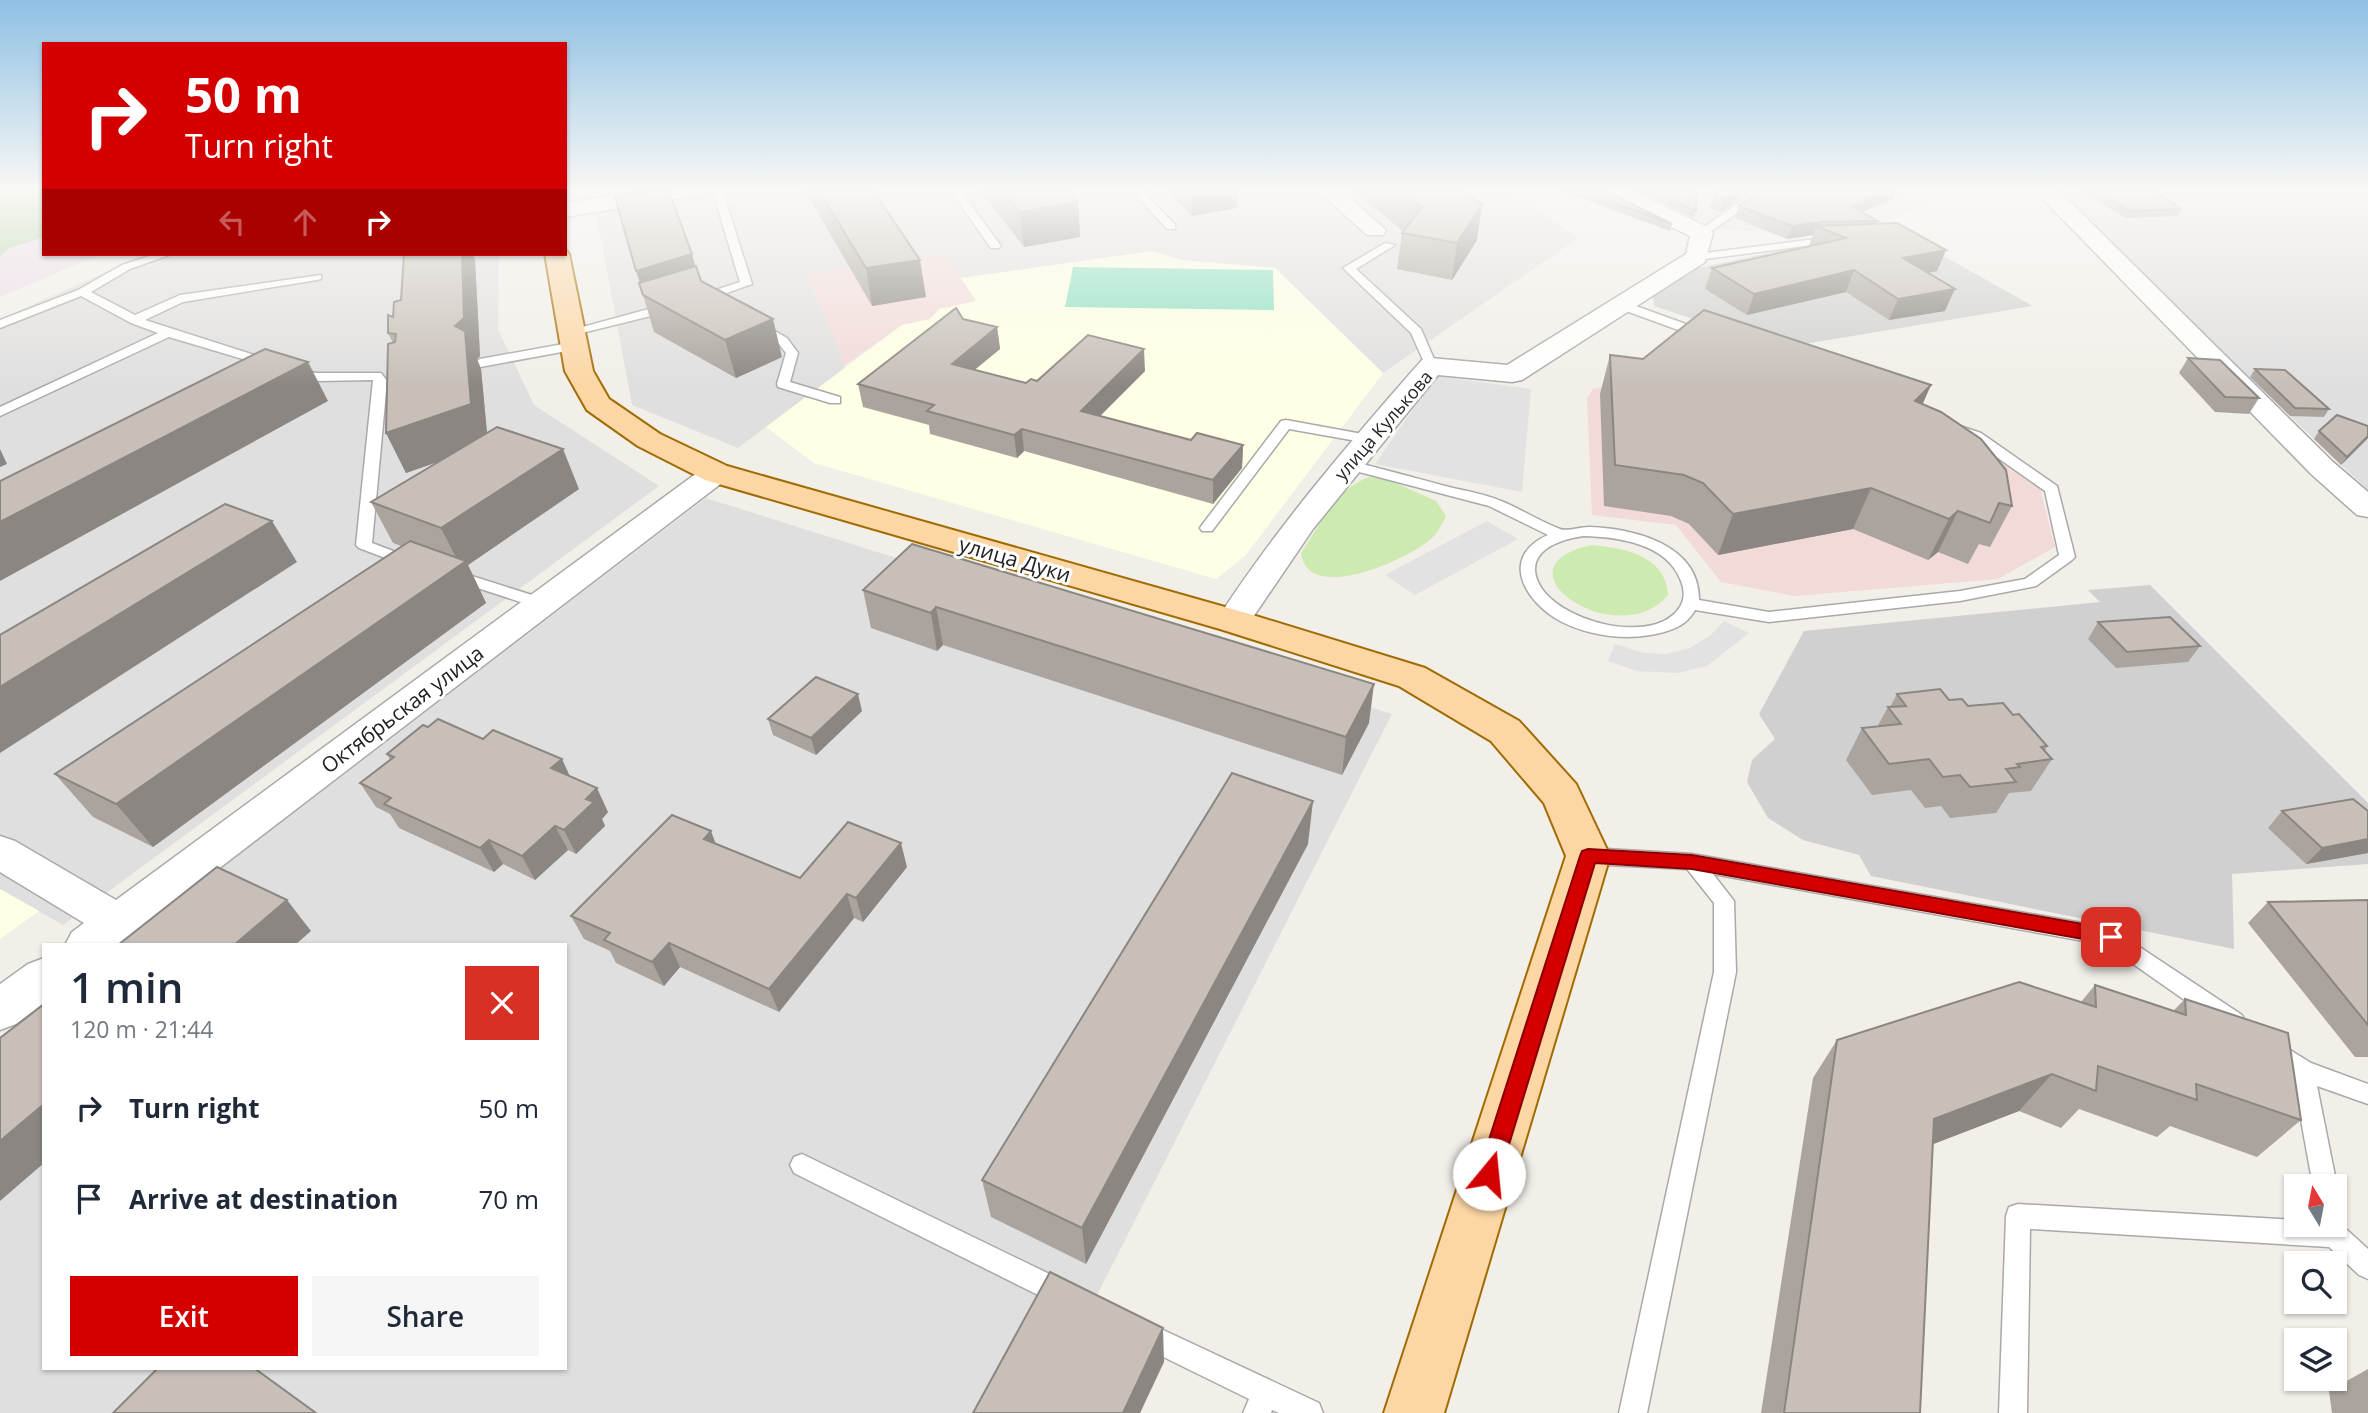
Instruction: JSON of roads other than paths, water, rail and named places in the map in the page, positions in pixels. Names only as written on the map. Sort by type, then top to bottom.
[{"type":"main road","name":"улица Дуки","points":[[557,256],[579,371],[597,404],[649,440],[716,473],[1233,621],[1412,677],[1505,731],[1561,795],[1588,856]]},
{"type":"main road","points":[[1414,1413],[1588,856]]},
{"type":"street","name":"улица Кулькова","points":[[1233,621],[1345,464],[1431,366],[1513,374],[1622,305],[1686,255]]},
{"type":"street","points":[[2110,255],[2322,468],[2368,508]]},
{"type":"street","name":"Октябрьская улица","points":[[103,933],[716,473]]},
{"type":"street","points":[[0,852],[103,933]]},
{"type":"street","points":[[0,1010],[42,978]]},
{"type":"lane","points":[[480,363],[572,339],[633,319],[715,299],[746,285],[737,255]]},
{"type":"lane","points":[[1363,255],[1349,268],[1417,332],[1431,366]]},
{"type":"lane","points":[[0,324],[82,292],[126,267],[160,256]]},
{"type":"lane","points":[[135,320],[180,299],[317,277]]},
{"type":"lane","points":[[82,292],[135,320],[168,333],[316,377],[376,376],[388,380],[364,545],[421,566]]},
{"type":"lane","points":[[1622,305],[1724,342]]},
{"type":"lane","points":[[741,315],[783,341],[792,353],[783,384],[835,400]]},
{"type":"lane","points":[[0,412],[168,333]]},
{"type":"lane","points":[[1691,604],[1769,617],[1960,596],[2030,583],[2067,557],[2052,489],[1976,436],[1939,422]]},
{"type":"lane","points":[[1207,528],[1286,425],[1367,439]]},
{"type":"lane","points":[[1345,464],[1494,503],[1560,535]]},
{"type":"lane","points":[[1584,531],[1610,532],[1636,538],[1660,549],[1679,563],[1691,579],[1694,596],[1688,611],[1672,623],[1650,631],[1623,632],[1594,628],[1567,618],[1546,604],[1532,588],[1526,571],[1530,556],[1542,543],[1560,535],[1584,531]]},
{"type":"lane","points":[[448,573],[542,604]]},
{"type":"lane","points":[[1588,856],[1692,862],[2111,937],[2303,1070],[2368,1094]]},
{"type":"lane","points":[[1633,1413],[1725,972],[1724,901],[1692,862]]},
{"type":"lane","points":[[2303,1070],[2323,1174]]},
{"type":"lane","points":[[802,1165],[1090,1307]]},
{"type":"lane","points":[[2013,1413],[2018,1216],[2284,1228]]},
{"type":"lane","points":[[2340,1237],[2368,1266]]},
{"type":"lane","points":[[1128,1326],[1261,1403],[1309,1413]]}]
